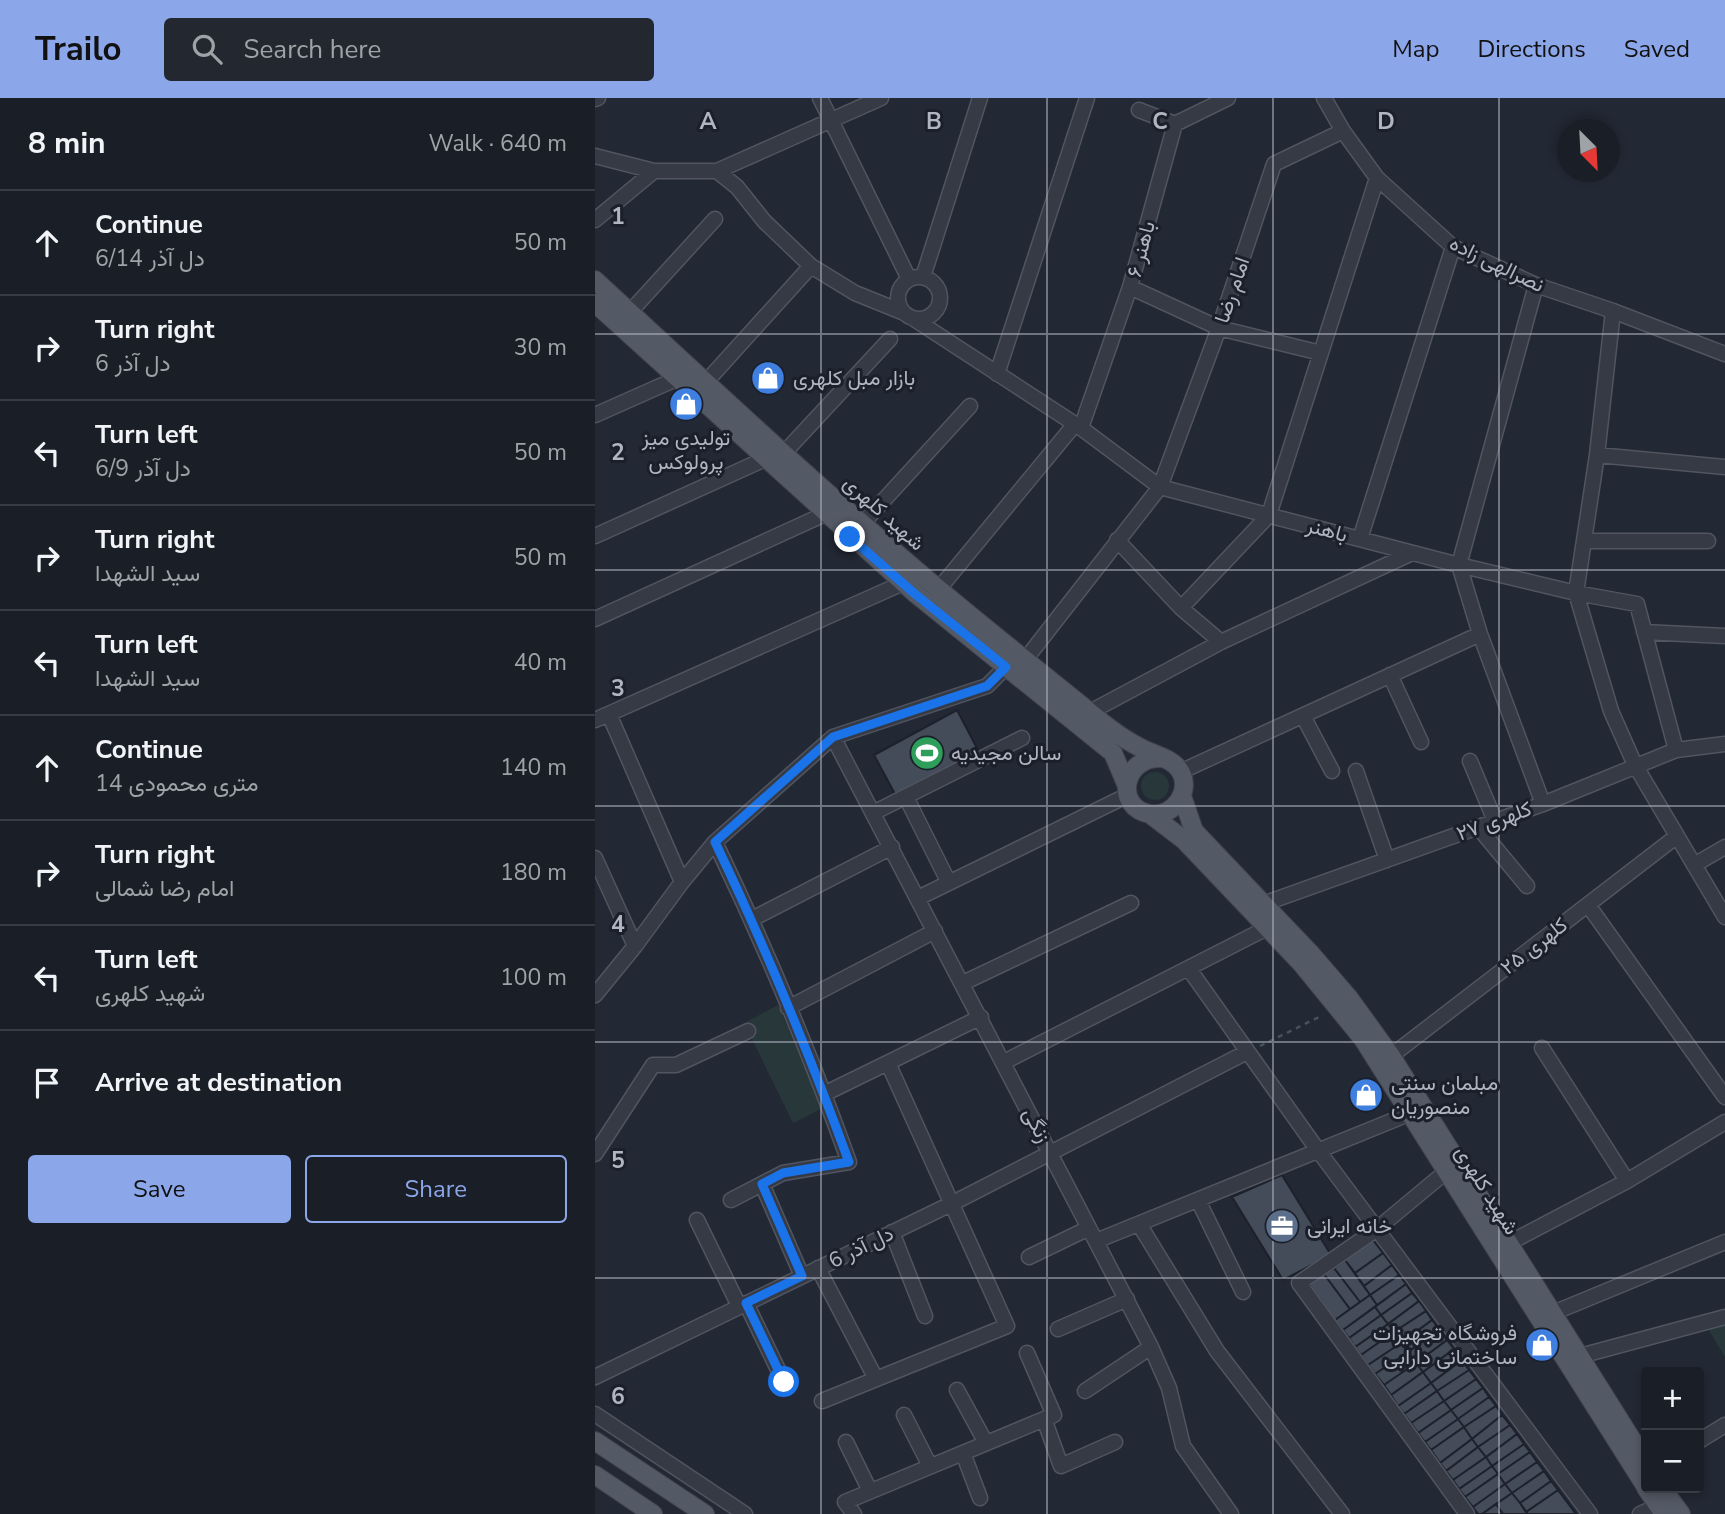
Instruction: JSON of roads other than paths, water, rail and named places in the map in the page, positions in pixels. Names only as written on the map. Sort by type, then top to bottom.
[{"type":"main road","name":"شهید کلهری","points":[[595,280],[938,590],[1124,740],[1161,758]]},
{"type":"main road","name":"شهید کلهری","points":[[595,304],[903,583],[1113,753],[1128,790]]},
{"type":"main road","points":[[1161,758],[1170,761],[1180,772],[1184,786],[1182,796],[1170,811],[1150,814],[1133,804],[1128,790],[1129,776],[1141,761],[1161,758]]},
{"type":"main road","name":"شهید کلهری","points":[[1182,796],[1194,831],[1349,998],[1391,1056],[1641,1454]]},
{"type":"main road","name":"شهید کلهری","points":[[1150,814],[1184,840],[1339,1007],[1380,1063],[1641,1480]]},
{"type":"main road","points":[[595,1441],[705,1514]]},
{"type":"main road","points":[[595,1475],[653,1514]]},
{"type":"main road","name":"شهید کلهری","points":[[1649,1493],[1661,1510]]},
{"type":"main road","points":[[1666,1493],[1681,1514]]},
{"type":"street","points":[[820,98],[916,278],[936,285],[939,306],[929,317],[908,315],[898,305],[899,290],[916,278],[980,98]]},
{"type":"street","points":[[595,156],[654,171],[717,171],[881,98]]},
{"type":"street","points":[[996,374],[1087,98]]},
{"type":"street","points":[[1139,110],[1175,124],[1228,98]]},
{"type":"street","name":"نصرالهی زاده","points":[[1324,98],[1343,131],[1377,178],[1453,247],[1536,285],[1725,354]]},
{"type":"street","name":"باهنر ۶","points":[[1078,426],[1130,286],[1175,124]]},
{"type":"street","name":"امام رضا","points":[[1025,660],[1160,487],[1219,328],[1274,164],[1343,131]]},
{"type":"street","points":[[595,220],[654,171]]},
{"type":"street","name":"باهنر","points":[[717,171],[737,187],[764,221],[811,266],[855,293],[908,315],[1078,426],[1160,487],[1459,565],[1576,593],[1637,604],[1676,750]]},
{"type":"street","points":[[1181,608],[1269,515],[1377,178]]},
{"type":"street","points":[[630,312],[715,219]]},
{"type":"street","points":[[1360,539],[1453,247]]},
{"type":"street","points":[[706,382],[811,266]]},
{"type":"street","points":[[1536,285],[1459,565],[1480,634],[1543,804]]},
{"type":"street","points":[[1130,286],[1219,328],[1321,353]]},
{"type":"street","points":[[1613,311],[1597,455],[1576,593],[1611,710],[1635,765],[1725,917]]},
{"type":"street","points":[[784,453],[890,339]]},
{"type":"street","points":[[595,415],[677,379]]},
{"type":"street","points":[[862,524],[970,406]]},
{"type":"street","points":[[938,590],[1078,426]]},
{"type":"street","points":[[1597,455],[1725,467]]},
{"type":"street","points":[[595,536],[765,459]]},
{"type":"street","points":[[595,620],[825,514]]},
{"type":"street","points":[[1117,540],[1181,608],[1221,642]]},
{"type":"street","points":[[1584,541],[1707,541]]},
{"type":"street","points":[[1090,712],[1221,642],[1412,553]]},
{"type":"street","points":[[682,882],[602,717],[903,583]]},
{"type":"street","points":[[1644,632],[1725,636]]},
{"type":"street","points":[[1180,772],[1480,634]]},
{"type":"street","points":[[595,995],[715,842],[833,737],[987,686],[1006,667]]},
{"type":"street","points":[[1390,675],[1421,742]]},
{"type":"street","points":[[1303,716],[1332,771]]},
{"type":"street","name":"زنگی","points":[[833,737],[1151,1347],[1168,1388],[1184,1446],[1231,1514]]},
{"type":"street","points":[[873,813],[1022,738]]},
{"type":"street","name":"کلهری ۲۷","points":[[1263,904],[1543,804],[1676,750],[1725,744]]},
{"type":"street","points":[[1471,761],[1495,821]]},
{"type":"street","points":[[1356,771],[1387,860]]},
{"type":"street","points":[[918,898],[1128,790]]},
{"type":"street","points":[[906,797],[949,883]]},
{"type":"street","points":[[1478,827],[1527,886]]},
{"type":"street","name":"کلهری ۲۵","points":[[1391,1056],[1677,836]]},
{"type":"street","points":[[715,842],[752,919],[849,1162],[783,1173],[731,1200]]},
{"type":"street","points":[[752,919],[892,847]]},
{"type":"street","points":[[1695,864],[1725,848]]},
{"type":"street","points":[[595,858],[635,946]]},
{"type":"street","points":[[963,983],[1131,904]]},
{"type":"street","points":[[1588,905],[1725,1097]]},
{"type":"street","points":[[1004,1062],[1267,928]]},
{"type":"street","points":[[788,1008],[935,931]]},
{"type":"street","points":[[1189,969],[1317,1149],[1590,1514]]},
{"type":"street","points":[[824,1094],[981,1017]]},
{"type":"street","points":[[595,1154],[653,1065],[676,1065],[748,1031]]},
{"type":"street","points":[[1542,1048],[1627,1181]]},
{"type":"street","name":"دل آذر 6","points":[[595,1377],[953,1203],[1247,1052]]},
{"type":"street","points":[[822,1401],[1007,1326],[888,1063]]},
{"type":"street","points":[[1029,1256],[1093,1234],[1139,1224],[1317,1149],[1411,1113]]},
{"type":"street","points":[[1509,1243],[1627,1181],[1725,1122]]},
{"type":"street","points":[[1448,1170],[1377,1230],[1299,1283],[1467,1514]]},
{"type":"street","points":[[762,1184],[802,1276]]},
{"type":"street","points":[[1198,1200],[1243,1292]]},
{"type":"street","points":[[697,1220],[784,1382]]},
{"type":"street","points":[[1139,1224],[1217,1351],[1342,1514]]},
{"type":"street","points":[[892,1232],[925,1316]]},
{"type":"street","points":[[1553,1313],[1725,1242]]},
{"type":"street","points":[[818,1268],[876,1379]]},
{"type":"street","points":[[1058,1329],[1127,1299]]},
{"type":"street","points":[[1580,1356],[1725,1317]]},
{"type":"street","points":[[1085,1391],[1151,1347]]},
{"type":"street","points":[[1027,1353],[1049,1417],[1061,1466],[1115,1442]]},
{"type":"street","points":[[957,1390],[986,1443]]},
{"type":"street","points":[[595,1414],[745,1514]]},
{"type":"street","points":[[904,1415],[930,1466]]},
{"type":"street","points":[[854,1514],[845,1502],[1049,1417]]},
{"type":"street","points":[[1704,1437],[1725,1425]]},
{"type":"street","points":[[846,1442],[870,1491]]},
{"type":"street","points":[[963,1453],[979,1498]]},
{"type":"street","points":[[1640,1514],[1661,1510]]},
{"type":"place","name":"بازار مبل کلهری","points":[[768,378]]},
{"type":"place","name":"تولیدی میز پرولوکس","points":[[686,404]]},
{"type":"place","name":"سالن مجیدیه","points":[[927,753]]},
{"type":"place","name":"مبلمان سنتی منصوریان","points":[[1366,1095]]},
{"type":"place","name":"خانه ایرانی","points":[[1282,1226]]},
{"type":"place","name":"فروشگاه تجهیزات ساختمانی دارابی","points":[[1542,1345]]}]
